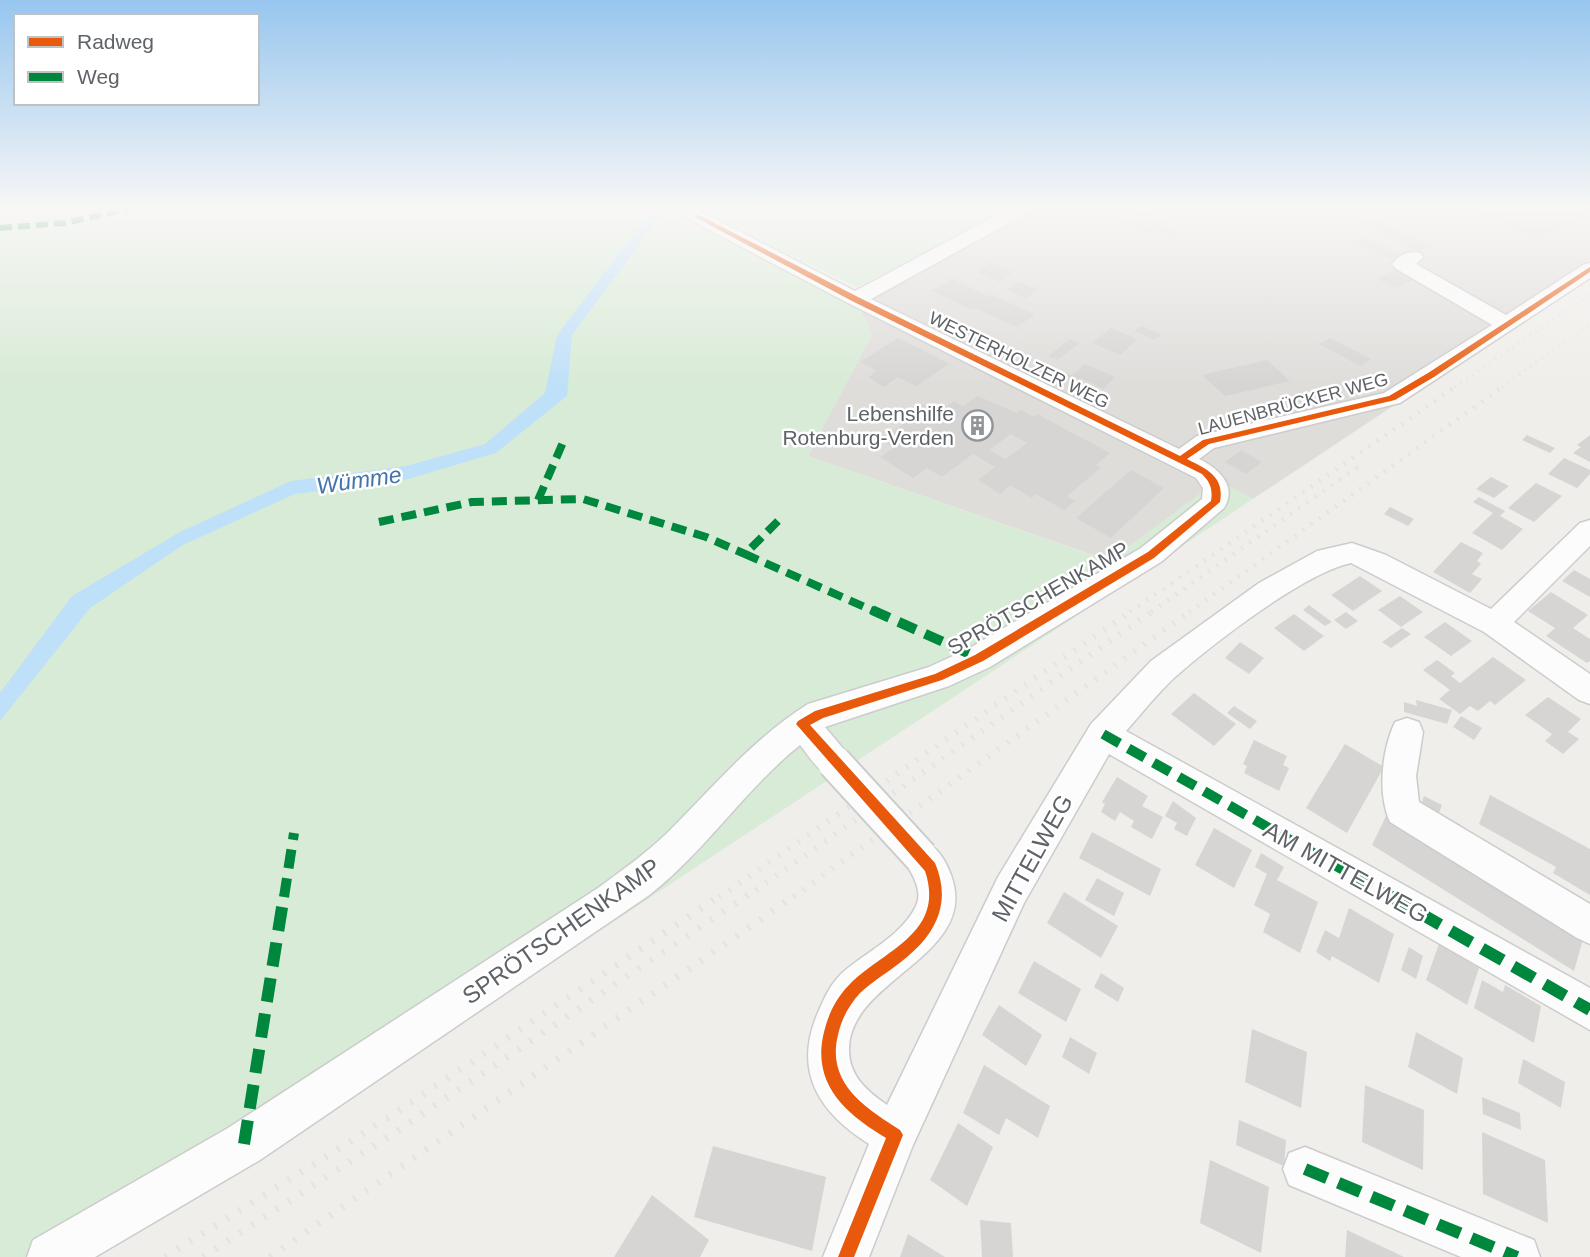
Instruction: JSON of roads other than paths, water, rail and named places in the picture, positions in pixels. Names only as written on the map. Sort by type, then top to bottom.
[{"type":"street","name":"WESTERHOLZER WEG","points":[[796,268],[1205,472],[1212,479]]},
{"type":"street","points":[[855,299],[913,268]]},
{"type":"street","points":[[1408,268],[1507,325]]},
{"type":"street","name":"LAUENBRÜCKER WEG","points":[[1181,460],[1206,442],[1392,398],[1431,376],[1590,269]]},
{"type":"street","name":"SPRÖTSCHENKAMP","points":[[50,1257],[244,1144],[611,901],[659,865],[770,750],[802,724],[820,714],[938,677],[979,657],[1152,555],[1215,502],[1218,494],[1212,479]]},
{"type":"street","points":[[1590,530],[1494,624],[1590,691]]},
{"type":"street","name":"MITTELWEG","points":[[846,1257],[895,1135],[1011,890],[1103,734],[1162,670],[1269,591],[1339,554],[1352,553],[1377,562],[1494,624]]},
{"type":"street","points":[[802,724],[930,867],[936,890],[934,911],[925,930],[856,987],[840,1007],[827,1041],[830,1072],[841,1094],[861,1115],[895,1135]]},
{"type":"street","points":[[1407,732],[1399,776],[1402,811],[1590,925]]},
{"type":"street","name":"AM MITTELWEG","points":[[1103,734],[1590,1010]]},
{"type":"street","points":[[1472,835],[1590,905]]},
{"type":"street","points":[[1305,1169],[1517,1257]]},
{"type":"water","name":"Wümme","points":[[608,268],[622,268],[572,335],[567,396],[496,453],[405,480],[295,494],[183,545],[90,608],[0,721],[0,693],[72,596],[180,532],[291,481],[406,466],[485,444],[545,393],[557,335]]},
{"type":"railway","points":[[1455,387],[1590,294]]},
{"type":"railway","points":[[1502,387],[1590,324]]},
{"type":"railway","points":[[1130,612],[1458,385]]},
{"type":"railway","points":[[1189,612],[1505,385]]},
{"type":"railway","points":[[1151,612],[1358,467]]},
{"type":"railway","points":[[719,897],[1133,610]]},
{"type":"railway","points":[[746,897],[1154,610]]},
{"type":"railway","points":[[793,897],[1192,610]]},
{"type":"railway","points":[[165,1257],[388,1118],[721,895]]},
{"type":"railway","points":[[203,1257],[394,1133],[748,895]]},
{"type":"railway","points":[[270,1257],[796,895]]},
{"type":"place","name":"Lebenshilfe Rotenburg-Verden","points":[[977,425]]}]
